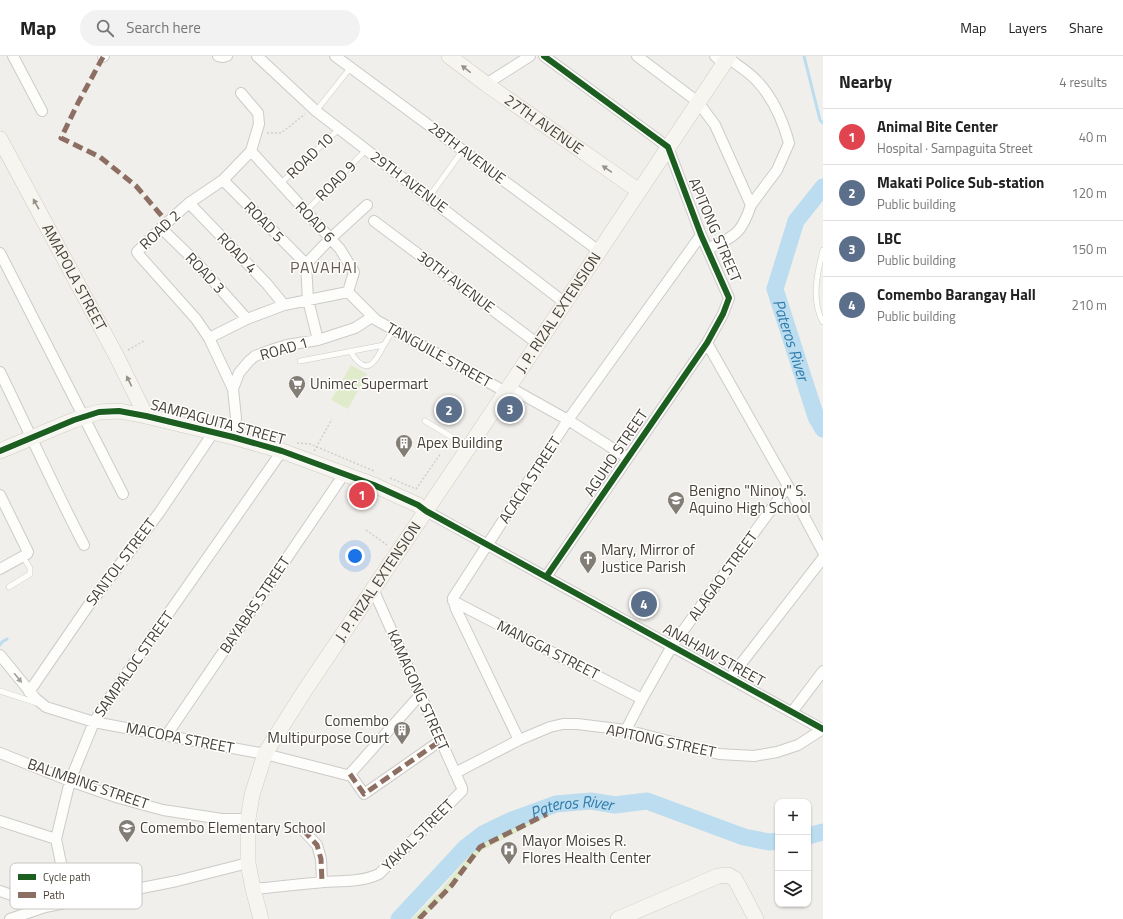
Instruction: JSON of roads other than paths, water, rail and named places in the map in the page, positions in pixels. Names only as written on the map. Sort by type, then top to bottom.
[{"type":"street","points":[[13,56],[42,111]]},
{"type":"street","points":[[218,56],[227,56]]},
{"type":"street","name":"29TH AVENUE","points":[[257,56],[339,129],[565,303]]},
{"type":"street","name":"28TH AVENUE","points":[[335,56],[599,251]]},
{"type":"street","name":"27TH AVENUE","points":[[449,56],[486,84],[639,191]]},
{"type":"street","points":[[486,84],[530,56]]},
{"type":"street","points":[[544,56],[668,147]]},
{"type":"street","points":[[637,56],[698,102],[715,126],[751,205]]},
{"type":"street","points":[[707,248],[727,240],[741,229],[751,205],[777,170],[789,143],[782,121],[766,92],[756,80],[724,58]]},
{"type":"street","name":"J. P. RIZAL EXTENSION","points":[[253,889],[248,863],[248,819],[252,795],[266,754],[274,739],[305,690],[538,344],[698,102],[724,58]]},
{"type":"street","points":[[241,93],[258,113],[259,124],[251,151]]},
{"type":"street","name":"AMAPOLA STREET","points":[[0,139],[117,357],[146,416]]},
{"type":"street","name":"APITONG STREET","points":[[668,147],[701,235],[729,298],[723,314],[707,343]]},
{"type":"street","name":"ROAD 6","points":[[251,151],[305,212],[331,238],[349,262],[354,272],[348,292]]},
{"type":"street","name":"ROAD 2","points":[[233,389],[209,338],[196,319],[138,254],[138,250],[189,203],[223,180],[251,151]]},
{"type":"street","name":"ROAD 5","points":[[223,180],[306,264]]},
{"type":"street","name":"ROAD 4","points":[[189,203],[267,284],[284,305]]},
{"type":"street","points":[[318,340],[308,300],[306,264],[331,238],[367,205]]},
{"type":"street","name":"30TH AVENUE","points":[[374,221],[538,344]]},
{"type":"street","name":"ROAD 3","points":[[161,228],[198,264],[248,319]]},
{"type":"street","name":"ACACIA STREET","points":[[453,601],[454,596],[568,420],[701,235]]},
{"type":"street","points":[[0,253],[124,494]]},
{"type":"street","points":[[209,338],[248,319],[284,305],[348,292],[372,317]]},
{"type":"street","name":"TANGUILE STREET","points":[[372,317],[393,330],[568,420],[629,461]]},
{"type":"street","name":"ROAD 1","points":[[234,437],[236,418],[233,389],[241,369],[255,356],[288,345],[318,340],[355,328],[372,317]]},
{"type":"street","points":[[707,343],[788,486],[823,552]]},
{"type":"street","name":"AGUHO STREET","points":[[546,577],[629,461],[707,343]]},
{"type":"street","points":[[0,372],[32,437],[66,512],[84,545]]},
{"type":"street","name":"SAMPAGUITA STREET","points":[[0,451],[84,417],[99,412],[119,411],[234,437],[282,451],[374,485],[418,505],[426,511]]},
{"type":"street","name":"SANTOL STREET","points":[[29,692],[86,609],[159,513],[213,433]]},
{"type":"street","name":"SAMPALOC STREET","points":[[61,863],[56,839],[70,781],[94,722],[282,451]]},
{"type":"street","name":"BAYABAS STREET","points":[[166,736],[344,474]]},
{"type":"street","name":"ALAGAO STREET","points":[[626,730],[672,646],[788,486]]},
{"type":"street","points":[[0,495],[28,552],[23,557],[0,569]]},
{"type":"street","name":"ANAHAW STREET","points":[[426,511],[823,729]]},
{"type":"street","points":[[730,678],[823,558]]},
{"type":"street","name":"KAMAGONG STREET","points":[[373,589],[462,788],[462,791]]},
{"type":"street","points":[[453,601],[519,740]]},
{"type":"street","name":"MANGGA STREET","points":[[453,601],[642,699]]},
{"type":"street","name":"MACOPA STREET","points":[[0,655],[29,692],[46,707],[94,722],[266,754],[344,774],[350,774]]},
{"type":"street","points":[[792,712],[823,671]]},
{"type":"street","points":[[420,695],[350,774],[364,794],[440,741]]},
{"type":"street","name":"APITONG STREET","points":[[455,773],[519,740],[550,727],[563,724],[577,724],[626,730],[719,754],[754,756],[777,752],[798,745],[823,729]]},
{"type":"street","name":"BALIMBING STREET","points":[[0,753],[70,781],[119,798],[163,810],[222,819],[248,819]]},
{"type":"street","name":"YAKAL STREET","points":[[253,889],[356,880],[379,874],[462,791]]},
{"type":"street","points":[[0,821],[56,839]]},
{"type":"street","points":[[303,830],[317,845],[321,859],[322,882]]},
{"type":"street","points":[[142,888],[177,881],[248,863]]},
{"type":"street","points":[[619,919],[718,876],[728,875],[735,879],[756,919]]},
{"type":"street","points":[[253,889],[254,919]]},
{"type":"street","points":[[253,889],[261,919]]},
{"type":"street","points":[[0,891],[10,895]]},
{"type":"street","points":[[10,919],[39,909]]},
{"type":"lane","points":[[315,109],[351,67]]},
{"type":"lane","name":"ROAD 10","points":[[280,184],[339,129]]},
{"type":"lane","name":"ROAD 9","points":[[305,212],[366,150]]},
{"type":"lane","points":[[429,197],[463,150]]},
{"type":"lane","points":[[823,250],[815,300],[819,315],[823,322]]},
{"type":"lane","points":[[350,351],[358,362],[369,366],[377,359],[393,330]]},
{"type":"lane","points":[[300,361],[384,344]]},
{"type":"lane","points":[[425,421],[469,447]]},
{"type":"lane","points":[[9,587],[30,574],[30,568],[23,557]]},
{"type":"lane","points":[[0,691],[42,705]]},
{"type":"waterway","points":[[804,56],[820,120],[823,123]]},
{"type":"waterway","name":"Pateros River","points":[[823,187],[796,221],[775,289],[816,417],[823,429]]},
{"type":"waterway","points":[[0,645],[7,639]]},
{"type":"waterway","name":"Pateros River","points":[[399,919],[465,848],[483,834],[512,820],[556,804],[591,801],[615,805],[647,801],[744,837],[769,842],[775,841]]},
{"type":"waterway","name":"Pateros River","points":[[811,835],[823,832]]},
{"type":"place","name":"Unimec Supermart","points":[[297,399]]},
{"type":"place","name":"LBC","points":[[510,409]]},
{"type":"place","name":"Makati Police Sub-station","points":[[449,410]]},
{"type":"place","name":"Apex Building","points":[[404,458]]},
{"type":"place","name":"Animal Bite Center","points":[[362,495]]},
{"type":"place","name":"Benigno \"Ninoy\" S. Aquino High School","points":[[676,515]]},
{"type":"place","name":"Mary, Mirror of Justice Parish","points":[[588,574]]},
{"type":"place","name":"Comembo Barangay Hall","points":[[644,604]]},
{"type":"place","name":"Comembo Multipurpose Court","points":[[402,745]]},
{"type":"place","name":"Comembo Elementary School","points":[[127,843]]},
{"type":"place","name":"Mayor Moises R. Flores Health Center","points":[[509,865]]},
{"type":"district","name":"PAVAHAI","points":[[324,267]]}]
